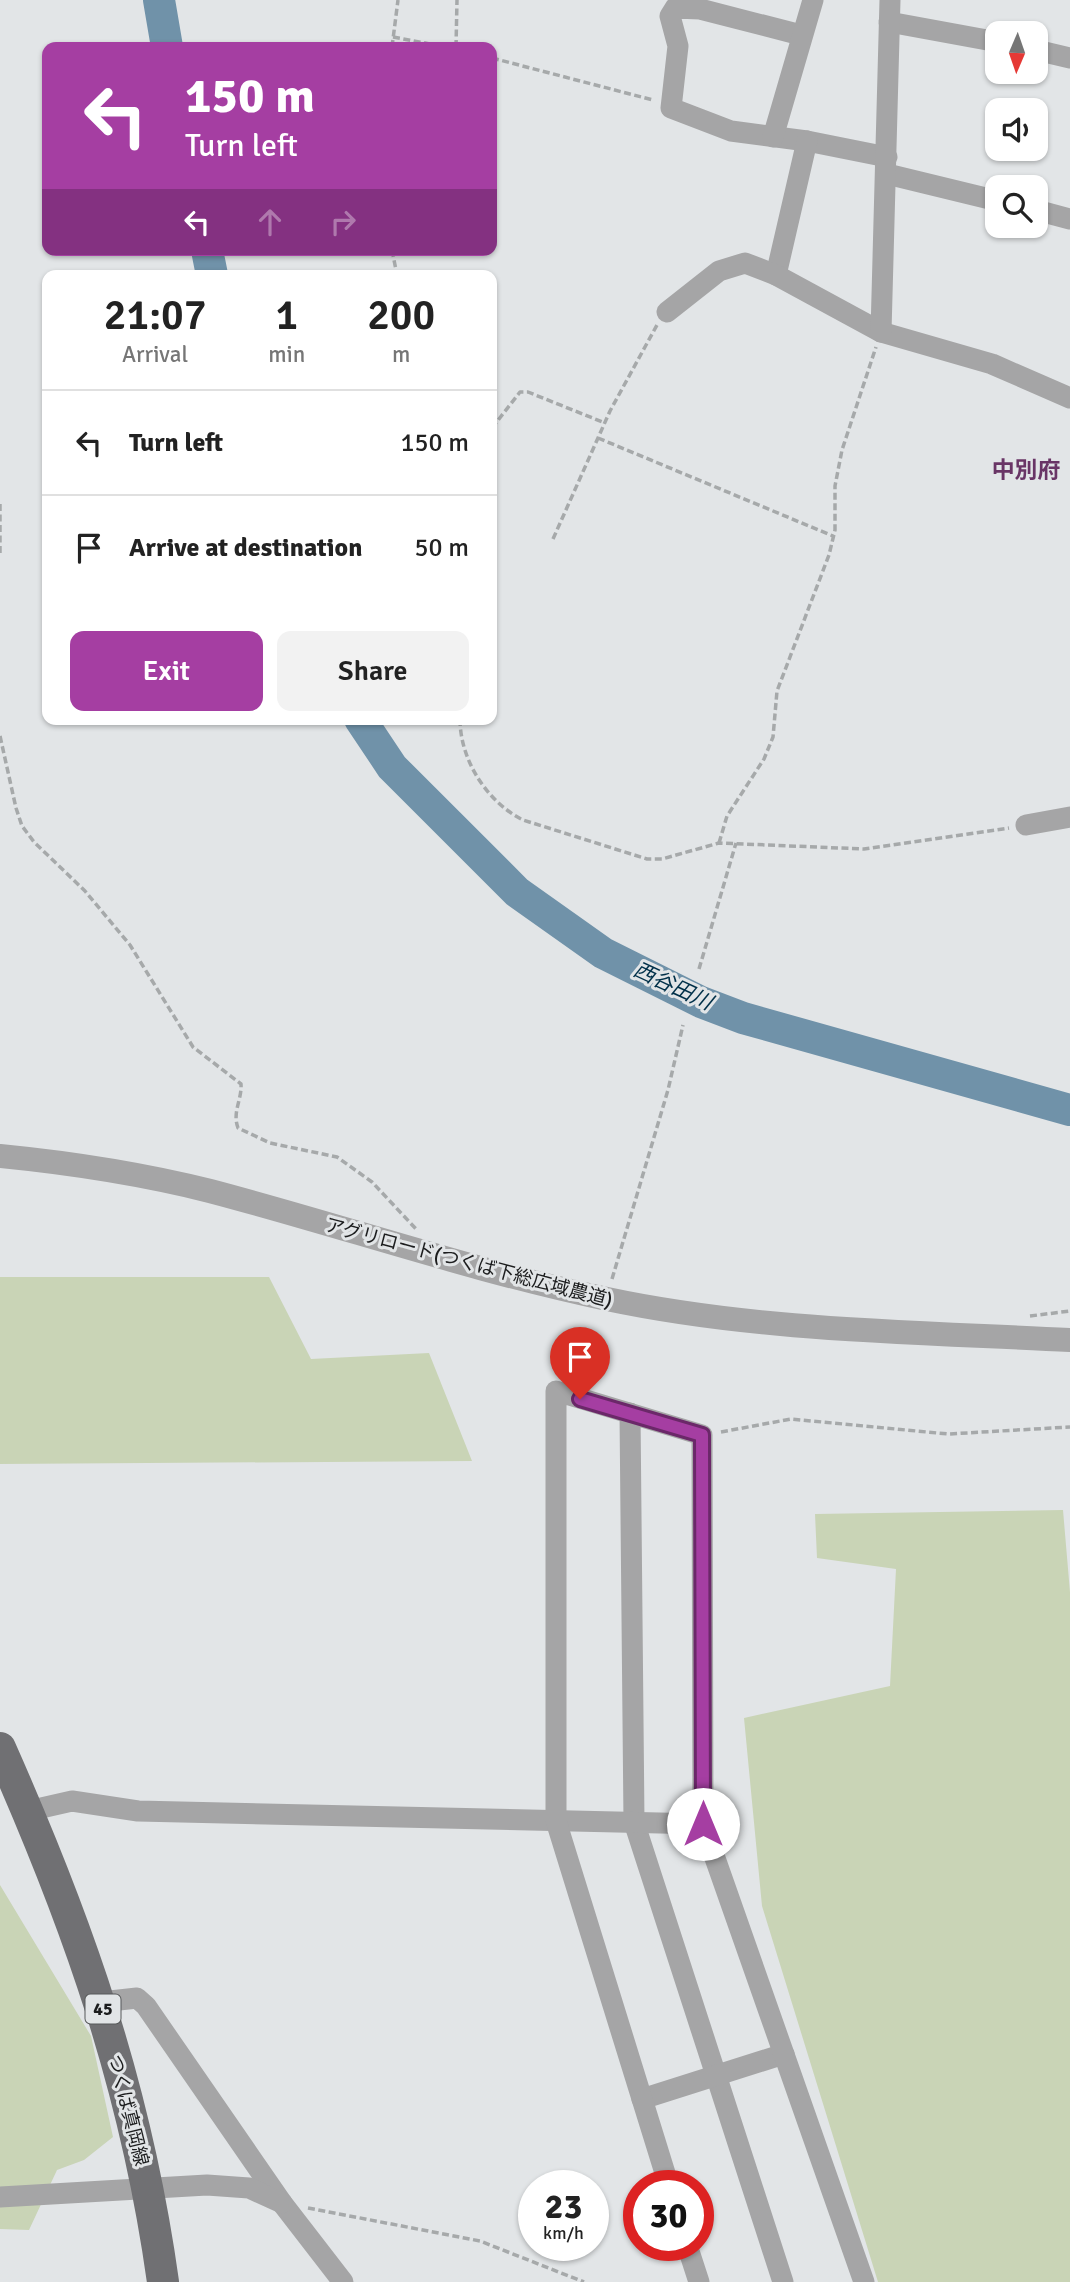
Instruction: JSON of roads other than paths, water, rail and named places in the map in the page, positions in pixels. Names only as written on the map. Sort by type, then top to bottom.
[{"type":"main road","name":"つくば真岡線","points":[[0,1748],[66,1902],[101,2002],[148,2187],[163,2282]]},
{"type":"street","points":[[773,137],[813,0]]},
{"type":"street","points":[[881,332],[890,0]]},
{"type":"street","points":[[801,35],[700,9],[675,8],[670,16],[678,46],[678,60],[671,108],[731,131],[807,141],[985,197]]},
{"type":"street","points":[[889,22],[985,40]]},
{"type":"street","points":[[1048,53],[1070,58]]},
{"type":"street","points":[[776,275],[807,141]]},
{"type":"street","points":[[1048,214],[1070,219]]},
{"type":"street","points":[[667,312],[719,271],[745,263],[776,275],[881,332],[992,364],[1070,398]]},
{"type":"street","points":[[1026,825],[1070,817]]},
{"type":"street","name":"アグリロード(つくば下総広域農道)","points":[[0,1156],[97,1169],[187,1186],[431,1255],[606,1299],[744,1321],[1070,1340]]},
{"type":"street","points":[[664,2170],[556,1821],[556,1391],[702,1435],[703,1824],[864,2282]]},
{"type":"street","points":[[630,1413],[634,1822],[719,2075],[783,2282]]},
{"type":"street","points":[[28,1811],[72,1801],[138,1811],[703,1824]]},
{"type":"street","points":[[101,2002],[137,1998],[146,2007],[282,2203],[343,2282]]},
{"type":"street","points":[[642,2099],[784,2054]]},
{"type":"street","points":[[0,2197],[207,2185],[249,2188],[282,2203]]},
{"type":"street","points":[[693,2261],[699,2282]]},
{"type":"waterway","name":"西谷田川","points":[[159,0],[166,42]]},
{"type":"waterway","name":"西谷田川","points":[[208,256],[211,270]]},
{"type":"waterway","name":"西谷田川","points":[[364,725],[392,767],[517,892],[603,953],[701,1002],[743,1018],[1070,1110]]},
{"type":"district","name":"中別府","points":[[1026,470]]}]
